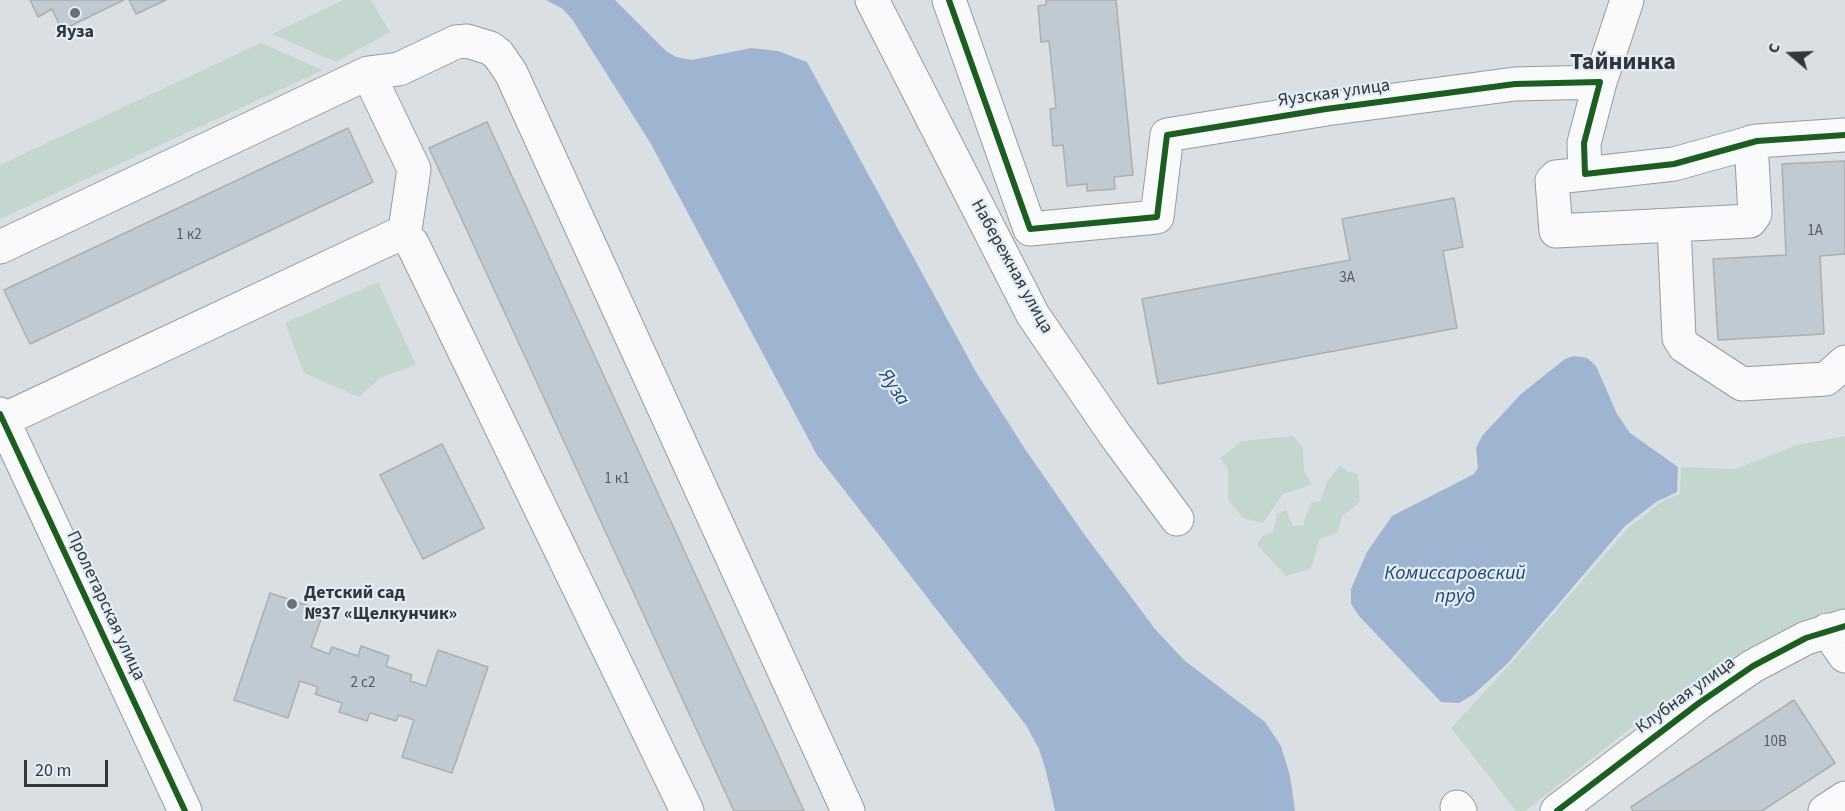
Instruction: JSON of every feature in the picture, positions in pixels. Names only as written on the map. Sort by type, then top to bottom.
[{"type":"street","name":"Набережная улица","points":[[872,0],[1034,315],[1115,435],[1177,519]]},
{"type":"street","name":"Яузская улица","points":[[950,0],[1030,229],[1157,217],[1167,135],[1326,109],[1515,84],[1600,82]]},
{"type":"street","points":[[1585,174],[1584,143],[1600,82],[1627,0]]},
{"type":"street","points":[[0,247],[368,73],[399,69],[456,42],[467,41],[490,48],[498,54],[511,73],[848,811]]},
{"type":"street","points":[[368,73],[414,169],[404,237]]},
{"type":"street","points":[[1751,142],[1755,214],[1753,220],[1556,231],[1552,181],[1556,177],[1674,164],[1751,142],[1845,135]]},
{"type":"street","points":[[1674,226],[1679,338],[1684,345],[1742,384],[1826,379],[1845,362]]},
{"type":"street","points":[[2,417],[395,236],[404,237],[412,243],[687,811]]},
{"type":"street","name":"Пролетарская улица","points":[[2,417],[115,644],[184,811]]},
{"type":"street","name":"Клубная улица","points":[[1557,811],[1699,703],[1752,666],[1778,651],[1839,637]]},
{"type":"street","points":[[1825,811],[1845,798]]},
{"type":"green space","points":[[343,0],[371,0],[390,32],[336,62],[272,34]]},
{"type":"green space","points":[[261,43],[323,70],[0,219],[0,165]]},
{"type":"green space","points":[[378,282],[416,365],[380,378],[359,397],[304,373],[285,323]]},
{"type":"green space","points":[[1293,436],[1303,447],[1304,470],[1312,485],[1283,494],[1263,523],[1243,518],[1228,499],[1228,469],[1220,458],[1242,441]]},
{"type":"green space","points":[[1845,436],[1845,611],[1796,623],[1736,655],[1654,710],[1525,811],[1516,811],[1451,728],[1511,663],[1628,528],[1664,500],[1680,494],[1681,467],[1735,469],[1797,445]]},
{"type":"green space","points":[[1340,465],[1349,472],[1358,474],[1360,502],[1342,516],[1337,534],[1320,538],[1311,568],[1286,576],[1257,545],[1262,537],[1273,531],[1277,514],[1286,510],[1293,526],[1303,525],[1311,503],[1320,501],[1327,482]]},
{"type":"water","points":[[546,0],[615,0],[666,51],[676,57],[692,60],[751,48],[778,51],[807,62],[976,372],[1025,449],[1084,534],[1155,629],[1184,660],[1265,722],[1281,746],[1290,776],[1295,811],[1055,811],[1039,749],[1026,725],[817,455],[651,144],[572,19],[563,9]]},
{"type":"water","name":"Комиссаровский пруд","points":[[1574,356],[1587,358],[1596,366],[1617,414],[1630,433],[1678,467],[1677,492],[1656,502],[1625,526],[1508,663],[1474,694],[1459,703],[1441,702],[1360,617],[1351,604],[1351,589],[1367,552],[1392,516],[1474,474],[1478,468],[1476,448],[1482,436],[1521,394],[1565,359]]},
{"type":"building","name":"Яуза","points":[[30,0],[124,0],[62,30],[52,9],[38,17]]},
{"type":"building","name":"Яуза","points":[[129,0],[166,0],[136,14]]},
{"type":"building","points":[[1046,0],[1116,0],[1133,175],[1114,177],[1115,189],[1087,191],[1087,184],[1067,186],[1063,145],[1053,146],[1050,109],[1056,108],[1049,41],[1041,42],[1038,6],[1046,5]]},
{"type":"building","points":[[487,122],[804,811],[734,811],[429,148]]},
{"type":"building","points":[[348,128],[373,182],[30,344],[4,290]]},
{"type":"building","points":[[1845,161],[1845,254],[1820,256],[1824,334],[1718,340],[1713,259],[1786,255],[1782,164]]},
{"type":"building","points":[[1454,198],[1463,247],[1443,251],[1457,328],[1158,384],[1142,299],[1350,260],[1342,219]]},
{"type":"building","points":[[442,444],[484,528],[423,559],[380,475]]},
{"type":"building","points":[[270,593],[324,611],[311,647],[329,654],[332,647],[358,656],[361,646],[389,656],[386,666],[412,675],[410,681],[426,686],[438,650],[488,667],[452,773],[402,757],[414,720],[399,715],[396,721],[370,713],[367,721],[339,712],[342,703],[315,694],[318,687],[300,681],[288,718],[234,700]]},
{"type":"building","points":[[1794,700],[1835,763],[1762,811],[1633,811],[1631,807]]},
{"type":"cycle path","points":[[949,0],[1030,229],[1157,217],[1167,135],[1326,109],[1515,84],[1600,82],[1584,143],[1585,174],[1674,164],[1757,141],[1845,135]]},
{"type":"cycle path","points":[[0,414],[185,811]]},
{"type":"cycle path","points":[[1557,811],[1699,703],[1753,666],[1806,638],[1845,626]]},
{"type":"place","name":"Яуза","points":[[75,13]]},
{"type":"place","name":"Детский сад №37 «Щелкунчик»","points":[[292,604]]},
{"type":"district","name":"Тайнинка","points":[[1623,64]]}]
